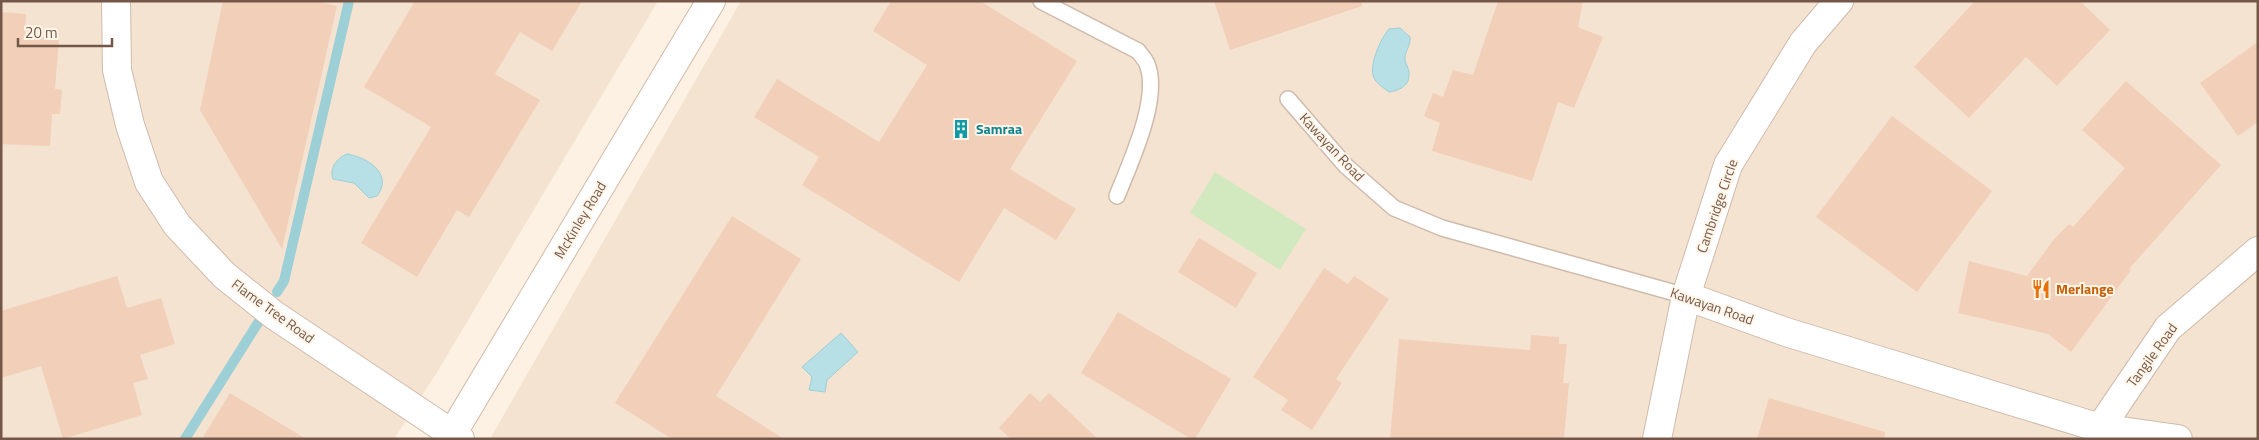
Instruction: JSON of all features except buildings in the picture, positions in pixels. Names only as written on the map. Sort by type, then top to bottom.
[{"type":"street","name":"Flame Tree Road","points":[[116,1],[116,70],[130,125],[149,182],[177,225],[224,275],[274,315],[454,437]]},
{"type":"street","name":"McKinley Road","points":[[454,437],[711,1]]},
{"type":"street","name":"Cambridge Circle","points":[[1657,439],[1686,296],[1728,165],[1803,43],[1839,1]]},
{"type":"street","name":"Tangile Road","points":[[2100,428],[2168,328],[2258,251]]},
{"type":"street","name":"Kawayan Road","points":[[1686,296],[1786,332],[2100,428],[2178,439]]},
{"type":"lane","points":[[1041,1],[1138,51],[1147,64],[1150,78],[1146,118],[1118,196]]},
{"type":"lane","name":"Kawayan Road","points":[[1288,99],[1346,166],[1394,208],[1442,228],[1686,296]]},
{"type":"shaded area","points":[[1,1],[658,1],[439,369],[394,439],[1,439]]},
{"type":"shaded area","points":[[741,1],[2258,1],[2258,439],[490,439]]},
{"type":"green space","points":[[1215,172],[1306,229],[1280,270],[1190,213]]},
{"type":"water","points":[[1400,28],[1410,37],[1405,57],[1409,80],[1402,87],[1389,92],[1374,78],[1374,60],[1379,45],[1389,29]]},
{"type":"water","points":[[347,154],[363,159],[376,168],[382,181],[377,196],[369,198],[354,183],[333,179],[333,167],[340,158]]},
{"type":"water","points":[[841,333],[858,352],[827,380],[825,392],[809,390],[812,377],[802,367]]},
{"type":"waterway","points":[[277,292],[284,281],[349,1]]},
{"type":"waterway","points":[[185,439],[261,318]]},
{"type":"place","name":"Samraa","points":[[961,129]]},
{"type":"place","name":"Merlange","points":[[2041,289]]}]
